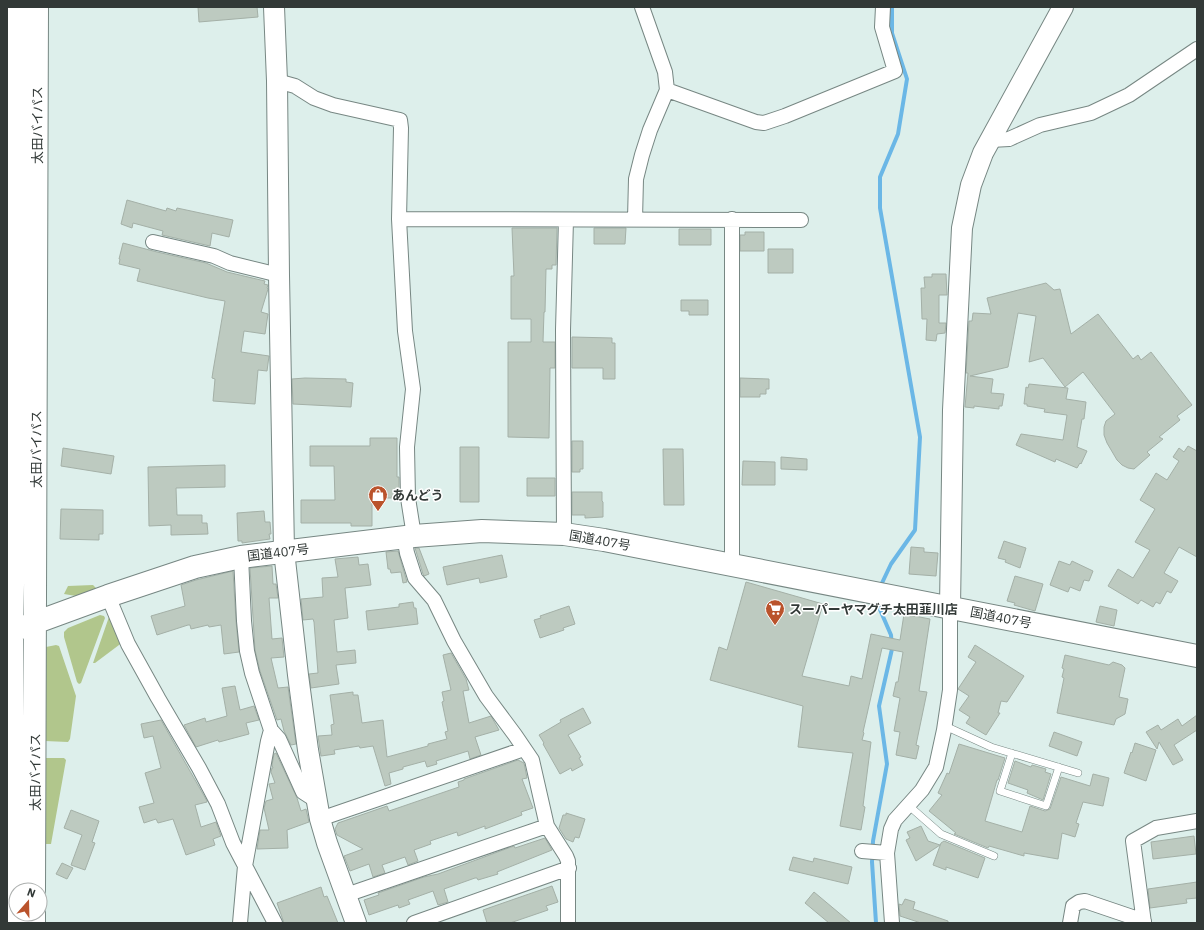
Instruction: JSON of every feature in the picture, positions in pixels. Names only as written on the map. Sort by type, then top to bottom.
[{"type":"highway","name":"太田バイパス","points":[[14,923],[10,805],[10,632],[17,400],[18,7]]},
{"type":"highway","name":"太田バイパス","points":[[34,882],[37,7]]},
{"type":"highway","name":"国道407号","points":[[10,632],[108,596],[195,567],[241,557],[409,537],[482,531],[564,534],[604,540],[1197,656]]},
{"type":"street","points":[[274,7],[277,81],[284,551],[306,735],[319,810],[327,843],[356,923]]},
{"type":"street","points":[[635,219],[636,179],[650,130],[667,90],[665,72],[642,7]]},
{"type":"street","points":[[667,90],[756,122],[764,123],[785,116],[895,71],[882,27],[883,7]]},
{"type":"street","points":[[892,923],[884,853],[895,820],[922,790],[936,767],[945,726],[950,690],[953,410],[962,228],[971,185],[983,153],[1063,7]]},
{"type":"street","points":[[990,140],[1009,139],[1040,125],[1091,113],[1129,95],[1197,49]]},
{"type":"street","points":[[277,81],[295,86],[314,98],[333,105],[400,120],[399,219],[405,331],[413,389],[407,447],[409,537],[407,553],[415,578],[434,600],[454,641],[486,696],[532,760],[547,826],[566,856],[569,868],[568,923]]},
{"type":"street","points":[[399,219],[802,220]]},
{"type":"street","points":[[732,219],[732,566]]},
{"type":"street","points":[[564,534],[563,330],[566,220]]},
{"type":"street","points":[[152,242],[214,256],[230,263],[279,275]]},
{"type":"street","points":[[241,557],[244,621],[247,651],[252,673],[271,730],[279,739],[303,792],[319,810]]},
{"type":"street","points":[[108,596],[128,644],[218,804],[233,844],[274,923]]},
{"type":"street","points":[[240,923],[245,866],[271,730]]},
{"type":"street","points":[[319,810],[524,749]]},
{"type":"street","points":[[1070,923],[1073,906],[1079,902],[1085,901],[1144,922],[1133,841],[1156,828],[1197,821]]},
{"type":"street","points":[[346,895],[547,826]]},
{"type":"street","points":[[862,851],[884,853]]},
{"type":"street","points":[[414,923],[569,868]]},
{"type":"lane","points":[[945,726],[991,747],[1078,772]]},
{"type":"lane","points":[[1012,753],[1000,791],[1046,806],[1059,767]]},
{"type":"lane","points":[[908,805],[941,834],[994,856]]},
{"type":"green space","points":[[93,585],[96,588],[95,590],[76,596],[64,594],[68,586]]},
{"type":"green space","points":[[110,614],[123,642],[93,663]]},
{"type":"green space","points":[[100,615],[104,616],[105,618],[81,683],[79,684],[77,682],[64,637],[64,632],[68,628]]},
{"type":"green space","points":[[56,645],[59,646],[76,696],[70,739],[68,742],[45,741],[46,647]]},
{"type":"green space","points":[[45,758],[64,758],[66,760],[51,844],[44,844]]},
{"type":"building","points":[[198,7],[257,7],[258,17],[199,22]]},
{"type":"building","points":[[127,200],[166,211],[167,208],[176,211],[177,208],[233,220],[229,237],[212,233],[210,246],[162,235],[163,231],[133,223],[132,228],[121,224]]},
{"type":"building","points":[[512,228],[557,228],[556,265],[552,265],[552,269],[546,269],[544,312],[543,342],[555,342],[555,368],[550,368],[549,438],[508,437],[508,342],[531,342],[531,319],[511,319],[511,276],[514,276]]},
{"type":"building","points":[[594,228],[626,228],[625,244],[594,244]]},
{"type":"building","points":[[679,229],[711,229],[711,245],[679,245]]},
{"type":"building","points":[[745,232],[764,232],[764,251],[740,251],[740,235],[745,235]]},
{"type":"building","points":[[123,243],[206,263],[227,272],[265,281],[264,284],[268,285],[268,289],[261,312],[268,314],[265,334],[244,331],[241,352],[269,356],[267,371],[258,370],[255,404],[213,401],[215,379],[212,378],[225,301],[137,281],[140,269],[119,264]]},
{"type":"building","points":[[768,249],[793,249],[793,273],[768,273]]},
{"type":"building","points":[[932,274],[946,274],[947,295],[939,295],[939,323],[946,323],[945,333],[937,334],[936,341],[926,340],[927,319],[922,319],[921,288],[925,288],[924,277],[932,277]]},
{"type":"building","points":[[1046,283],[1054,290],[1060,289],[1071,334],[1098,314],[1133,359],[1138,355],[1141,360],[1151,352],[1192,405],[1177,416],[1180,420],[1159,437],[1163,439],[1147,452],[1150,455],[1134,469],[1122,465],[1117,460],[1107,443],[1104,435],[1104,427],[1106,421],[1115,414],[1083,372],[1065,387],[1043,358],[1029,362],[1036,316],[1018,313],[1008,367],[970,376],[993,379],[991,393],[1004,394],[1002,406],[999,406],[999,409],[974,406],[974,408],[965,407],[968,373],[966,373],[969,321],[972,321],[973,313],[991,314],[987,298]]},
{"type":"building","points":[[681,300],[708,300],[708,315],[689,315],[689,311],[681,311]]},
{"type":"building","points":[[572,337],[612,338],[612,343],[615,343],[615,379],[603,379],[603,368],[572,368]]},
{"type":"building","points":[[740,378],[769,379],[769,389],[766,389],[766,394],[760,394],[760,397],[740,397]]},
{"type":"building","points":[[292,379],[346,379],[346,382],[353,383],[351,407],[293,404]]},
{"type":"building","points":[[1029,384],[1068,388],[1066,399],[1086,402],[1084,419],[1082,419],[1077,447],[1087,451],[1081,464],[1080,463],[1077,468],[1056,459],[1055,462],[1016,445],[1021,434],[1063,440],[1067,415],[1044,412],[1045,409],[1027,406],[1027,404],[1024,404],[1026,387],[1028,388]]},
{"type":"building","points":[[370,438],[397,438],[397,477],[399,477],[399,496],[392,496],[392,498],[372,498],[372,526],[351,526],[351,523],[301,523],[301,500],[335,500],[334,466],[310,466],[310,446],[370,446]]},
{"type":"building","points":[[572,441],[583,441],[583,469],[580,469],[580,472],[572,472]]},
{"type":"building","points":[[1188,446],[1197,451],[1197,557],[1179,547],[1164,573],[1178,581],[1171,593],[1167,591],[1160,604],[1156,602],[1153,607],[1141,600],[1138,604],[1108,586],[1118,569],[1133,578],[1150,550],[1135,542],[1155,509],[1140,500],[1156,473],[1167,480],[1179,461],[1173,457],[1179,448],[1184,452]]},
{"type":"building","points":[[460,447],[479,447],[479,502],[460,502]]},
{"type":"building","points":[[63,448],[114,456],[111,474],[61,466]]},
{"type":"building","points":[[663,449],[683,449],[684,505],[664,505]]},
{"type":"building","points":[[781,457],[807,459],[807,470],[781,469]]},
{"type":"building","points":[[743,461],[775,462],[775,485],[742,485]]},
{"type":"building","points":[[225,465],[225,487],[176,488],[177,515],[202,515],[202,523],[207,523],[208,534],[171,535],[171,525],[149,526],[148,467]]},
{"type":"building","points":[[527,478],[555,478],[555,496],[527,496]]},
{"type":"building","points":[[572,492],[602,492],[603,517],[585,518],[585,515],[572,515]]},
{"type":"building","points":[[61,509],[103,510],[103,534],[99,534],[99,540],[60,539]]},
{"type":"building","points":[[264,511],[265,522],[270,522],[270,539],[242,543],[242,541],[238,541],[237,513]]},
{"type":"building","points":[[1004,541],[1026,548],[1020,568],[1005,562],[1006,560],[998,558]]},
{"type":"building","points":[[911,547],[924,548],[924,552],[938,553],[936,576],[909,574]]},
{"type":"building","points":[[415,548],[419,548],[429,574],[424,576]]},
{"type":"building","points":[[398,551],[407,582],[403,583],[401,572],[391,573],[390,569],[388,569],[386,552]]},
{"type":"building","points":[[502,555],[507,577],[480,583],[479,578],[447,585],[443,567]]},
{"type":"building","points":[[358,557],[359,565],[368,564],[371,585],[345,588],[348,618],[334,620],[337,652],[355,650],[356,663],[336,665],[339,684],[311,688],[309,674],[318,673],[314,622],[313,619],[303,620],[301,599],[323,597],[322,578],[338,577],[335,559]]},
{"type":"building","points":[[1059,561],[1070,565],[1072,561],[1093,571],[1089,581],[1084,580],[1080,591],[1070,587],[1068,592],[1050,585]]},
{"type":"building","points":[[272,566],[273,584],[276,584],[278,598],[269,598],[272,639],[282,638],[284,657],[271,658],[278,688],[288,687],[296,744],[291,745],[284,731],[281,719],[277,720],[260,671],[255,650],[250,568]]},
{"type":"building","points":[[233,571],[239,652],[224,654],[221,625],[209,627],[208,625],[191,629],[190,625],[188,625],[157,635],[151,616],[185,606],[181,585]]},
{"type":"building","points":[[1015,576],[1043,584],[1035,611],[1014,605],[1015,603],[1007,601]]},
{"type":"building","points":[[746,582],[823,604],[802,676],[849,686],[851,676],[862,679],[871,634],[900,640],[904,614],[930,619],[919,691],[927,692],[916,745],[919,746],[916,759],[896,755],[900,732],[894,731],[900,698],[893,696],[896,682],[898,682],[903,652],[882,648],[862,740],[871,742],[863,806],[865,807],[861,830],[840,826],[853,753],[798,747],[803,706],[710,680],[719,647],[727,650]]},
{"type":"building","points":[[413,602],[414,608],[416,608],[418,624],[368,630],[366,611],[399,607],[399,604]]},
{"type":"building","points":[[569,606],[575,624],[563,628],[564,630],[540,638],[534,620],[541,618],[540,616]]},
{"type":"building","points":[[1100,606],[1117,610],[1114,626],[1096,622]]},
{"type":"building","points":[[975,645],[1024,676],[1007,702],[1001,701],[998,713],[1000,713],[986,735],[966,723],[970,717],[959,710],[969,696],[958,689],[976,662],[968,657]]},
{"type":"building","points":[[451,653],[466,679],[469,690],[463,691],[469,723],[491,716],[499,730],[475,737],[481,755],[470,759],[468,751],[436,761],[437,764],[427,767],[425,761],[403,767],[403,769],[389,773],[391,784],[385,786],[373,746],[360,748],[359,746],[334,750],[335,754],[321,756],[318,736],[332,735],[331,725],[334,724],[330,695],[353,692],[353,695],[358,695],[362,723],[383,720],[387,757],[428,746],[428,744],[447,739],[445,732],[448,731],[442,702],[444,701],[442,692],[451,690],[443,655]]},
{"type":"building","points":[[1065,655],[1109,665],[1113,662],[1122,665],[1125,668],[1119,697],[1128,699],[1125,714],[1116,719],[1114,725],[1057,713],[1064,678],[1062,677],[1064,669],[1062,668]]},
{"type":"building","points":[[235,686],[240,710],[254,706],[259,720],[246,723],[249,734],[219,742],[218,740],[196,747],[184,725],[205,718],[206,722],[227,716],[222,688]]},
{"type":"building","points":[[583,708],[591,723],[568,735],[581,757],[579,758],[583,765],[572,771],[571,768],[560,774],[539,735],[561,722],[560,720]]},
{"type":"building","points":[[1197,715],[1197,730],[1174,745],[1183,760],[1173,765],[1159,742],[1157,749],[1146,732],[1158,725],[1161,730],[1178,719],[1182,726]]},
{"type":"building","points":[[161,720],[207,801],[195,805],[201,827],[216,822],[221,836],[213,839],[215,845],[186,855],[173,819],[158,823],[156,819],[144,823],[139,807],[154,803],[145,773],[161,768],[153,736],[144,738],[141,724]]},
{"type":"building","points":[[1054,732],[1082,742],[1077,756],[1049,746]]},
{"type":"building","points":[[1135,743],[1156,750],[1146,781],[1124,773]]},
{"type":"building","points":[[959,744],[1005,758],[985,821],[1022,832],[1030,806],[1045,811],[1050,809],[1061,777],[1090,786],[1093,774],[1109,778],[1103,806],[1083,802],[1076,823],[1079,824],[1075,837],[1062,833],[1058,859],[1024,853],[1024,856],[989,846],[988,848],[954,834],[956,833],[929,811],[942,795],[938,793],[947,773],[949,774]]},
{"type":"building","points":[[276,753],[297,798],[301,811],[306,809],[309,822],[287,830],[288,848],[257,849],[260,830],[269,830],[264,808],[266,801],[273,799],[269,784],[275,783],[271,772],[273,768],[272,765],[274,754]]},
{"type":"building","points":[[518,760],[524,763],[527,778],[522,779],[533,808],[521,812],[522,815],[485,829],[485,826],[458,836],[457,832],[430,841],[431,844],[414,850],[418,861],[408,865],[405,857],[382,865],[385,873],[373,877],[369,864],[350,871],[344,856],[363,849],[337,835],[335,829],[338,823],[387,806],[389,811],[459,787],[458,782],[464,779]]},
{"type":"building","points":[[1015,761],[1031,767],[1032,765],[1046,769],[1045,772],[1051,774],[1043,800],[1027,793],[1028,790],[1008,783]]},
{"type":"building","points":[[71,810],[99,821],[92,842],[95,843],[85,870],[71,865],[82,835],[64,828]]},
{"type":"building","points":[[566,813],[585,819],[579,838],[575,837],[573,842],[566,839],[559,828],[563,815],[566,815]]},
{"type":"building","points":[[921,826],[928,841],[940,845],[916,861],[906,840],[910,838],[907,832]]},
{"type":"building","points":[[1194,836],[1196,854],[1153,859],[1151,842]]},
{"type":"building","points":[[545,838],[552,850],[497,872],[498,874],[478,880],[475,878],[444,889],[448,902],[438,905],[433,891],[408,900],[410,904],[399,908],[398,905],[369,915],[364,900],[379,895],[378,893],[424,877],[438,874],[514,846],[515,848]]},
{"type":"building","points":[[944,841],[985,858],[978,878],[946,867],[946,870],[933,865],[941,843]]},
{"type":"building","points":[[793,857],[813,862],[814,858],[852,867],[848,884],[789,870]]},
{"type":"building","points":[[62,863],[73,868],[67,879],[56,874]]},
{"type":"building","points":[[1197,882],[1197,898],[1186,899],[1187,903],[1150,908],[1148,889]]},
{"type":"building","points":[[552,886],[558,902],[546,906],[548,910],[510,923],[487,923],[483,910]]},
{"type":"building","points":[[321,887],[324,897],[327,896],[338,923],[284,923],[277,903]]},
{"type":"building","points":[[814,892],[851,923],[829,923],[805,903]]},
{"type":"building","points":[[905,899],[915,902],[913,909],[948,921],[948,923],[921,923],[900,916],[899,904],[902,905]]},
{"type":"waterway","points":[[882,583],[891,564],[915,530],[920,437],[880,208],[880,177],[898,134],[907,79],[892,33],[892,7]]},
{"type":"waterway","points":[[876,923],[872,862],[873,841],[887,764],[879,706],[892,649],[891,635],[878,605]]},
{"type":"place","name":"あんどう","points":[[378,512]]},
{"type":"place","name":"スーパーヤマグチ太田韮川店","points":[[775,626]]}]
